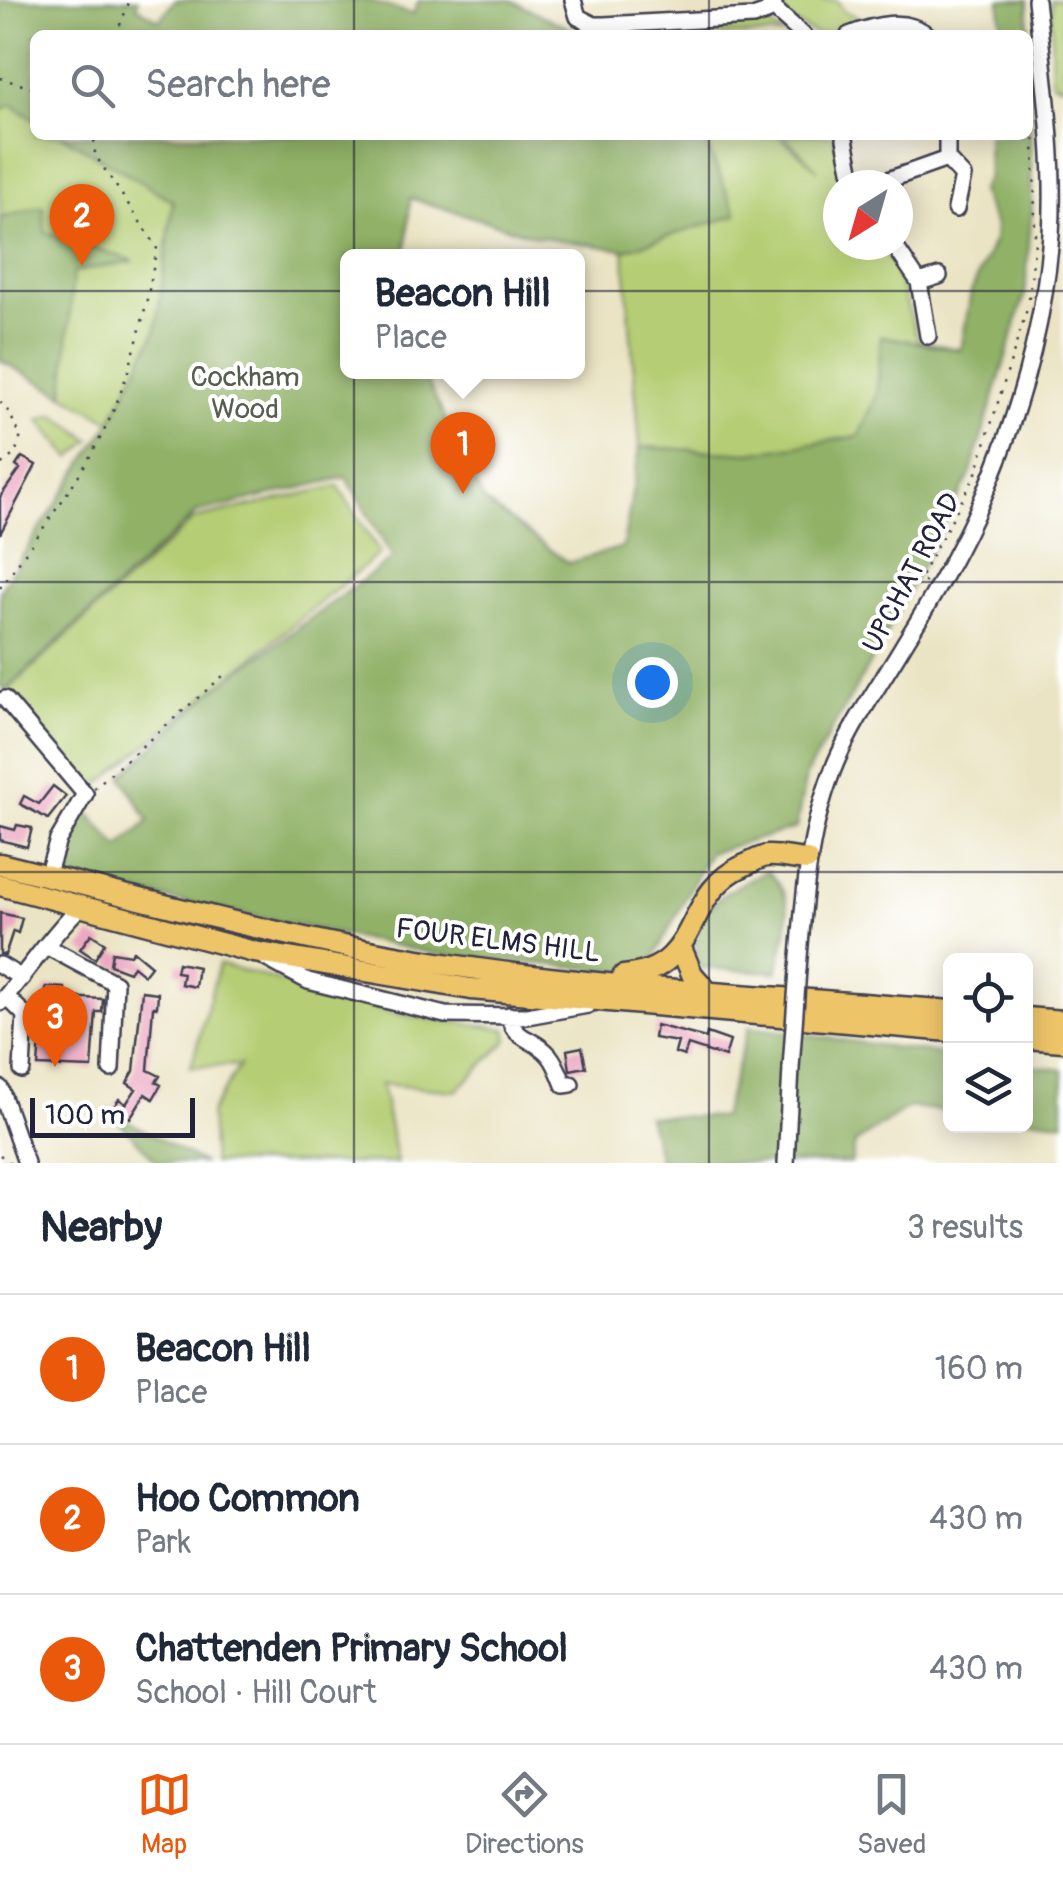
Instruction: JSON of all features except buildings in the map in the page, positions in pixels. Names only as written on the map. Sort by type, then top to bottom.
[{"type":"main road","points":[[581,980],[645,974],[661,966],[681,948],[707,895],[730,872],[765,856],[806,860]]},
{"type":"main road","name":"FOUR ELMS HILL","points":[[0,864],[251,927],[449,965],[943,1010]]},
{"type":"main road","name":"FOUR ELMS HILL","points":[[0,885],[254,952],[471,989],[943,1030]]},
{"type":"main road","points":[[681,948],[692,974],[706,990]]},
{"type":"main road","points":[[1033,1019],[1063,1021]]},
{"type":"main road","points":[[1033,1039],[1063,1041]]},
{"type":"street","points":[[573,0],[578,17],[594,25],[753,17],[773,4],[798,30]]},
{"type":"street","points":[[666,0],[668,20]]},
{"type":"street","name":"UPCHAT ROAD","points":[[786,1163],[806,860],[836,763],[859,715],[907,640],[980,501],[1018,402],[1042,312],[1051,231],[1047,105],[1036,0]]},
{"type":"street","points":[[863,30],[892,24],[918,30]]},
{"type":"street","points":[[846,140],[851,170]]},
{"type":"street","points":[[947,140],[947,159],[963,176],[956,209]]},
{"type":"street","points":[[913,171],[947,159]]},
{"type":"street","points":[[904,260],[919,282],[928,336]]},
{"type":"street","points":[[919,282],[939,276]]},
{"type":"street","points":[[5,700],[85,794],[58,840],[47,876]]},
{"type":"street","points":[[50,899],[50,939]]},
{"type":"street","points":[[22,1070],[25,1015],[3,999],[80,907]]},
{"type":"street","points":[[50,939],[115,983],[111,1069]]},
{"type":"street","points":[[254,952],[308,981],[445,1014],[527,1016],[607,1002]]},
{"type":"street","points":[[0,965],[22,978]]},
{"type":"street","points":[[509,1016],[511,1028],[548,1054],[564,1085],[571,1084]]},
{"type":"street","points":[[0,1088],[26,1163]]},
{"type":"path","points":[[118,30],[130,0]]},
{"type":"path","points":[[0,78],[30,87]]},
{"type":"path","points":[[935,589],[920,578],[975,476],[1028,304],[1036,241],[1034,111]]},
{"type":"path","points":[[0,588],[58,507],[104,431],[143,326],[157,247],[94,155],[94,140]]},
{"type":"path","points":[[0,402],[21,436],[15,454],[0,465]]},
{"type":"path","points":[[85,794],[223,676]]},
{"type":"path","points":[[0,1154],[10,1163]]},
{"type":"green space","points":[[0,0],[138,0],[136,6],[159,20],[175,0],[365,0],[413,14],[419,0],[510,0],[573,30],[30,30],[30,117],[11,105],[0,111]]},
{"type":"green space","points":[[780,0],[837,0],[843,10],[864,21],[836,30],[808,30],[779,10]]},
{"type":"green space","points":[[1000,0],[1028,0],[1029,30],[1002,30]]},
{"type":"green space","points":[[1051,0],[1063,0],[1063,86],[1052,82]]},
{"type":"green space","points":[[767,22],[777,30],[654,30]]},
{"type":"green space","points":[[11,105],[30,117],[30,140],[69,140],[173,201],[156,331],[111,421],[0,360],[0,111]]},
{"type":"green space","name":"Cockham Wood","points":[[69,140],[704,140],[737,215],[624,250],[535,236],[410,198],[406,249],[340,249],[340,379],[426,379],[484,501],[568,563],[623,547],[640,447],[750,453],[859,436],[877,395],[881,336],[961,350],[971,292],[994,240],[995,226],[980,191],[988,176],[987,140],[1031,140],[1032,209],[1025,294],[970,475],[806,775],[796,828],[709,853],[646,973],[441,955],[61,877],[82,806],[119,848],[149,821],[122,776],[216,688],[393,558],[346,477],[196,513],[5,691],[0,685],[0,590],[111,421],[156,331],[173,201]]},
{"type":"green space","points":[[705,140],[784,140],[818,170],[788,140],[835,140],[844,170],[823,170],[823,260],[890,260],[918,340],[961,350],[881,336],[877,395],[859,436],[750,453],[640,447],[624,250],[736,215]]},
{"type":"green space","points":[[43,206],[45,232],[134,261],[73,272],[64,395],[0,360],[0,218]]},
{"type":"green space","points":[[55,415],[91,440],[71,458],[39,420]]},
{"type":"green space","points":[[338,486],[380,553],[93,789],[8,690],[194,519]]},
{"type":"green space","points":[[767,871],[778,883],[787,906],[777,972],[699,968],[695,935],[706,912],[724,895]]},
{"type":"green space","points":[[219,964],[402,1015],[506,1029],[508,1040],[456,1091],[381,1084],[397,1163],[213,1163],[210,1113],[240,1065],[191,1067]]},
{"type":"green space","points":[[749,1027],[943,1054],[943,1110],[909,1107],[855,1143],[851,1163],[660,1163],[648,1116],[722,1117]]},
{"type":"green space","points":[[1033,1066],[1063,1070],[1063,1122],[1033,1119]]},
{"type":"green space","points":[[107,1109],[202,1163],[158,1163]]},
{"type":"place","name":"Hoo Common","points":[[82,266]]},
{"type":"place","name":"Beacon Hill","points":[[463,494]]},
{"type":"place","name":"Chattenden Primary School","points":[[55,1067]]}]
